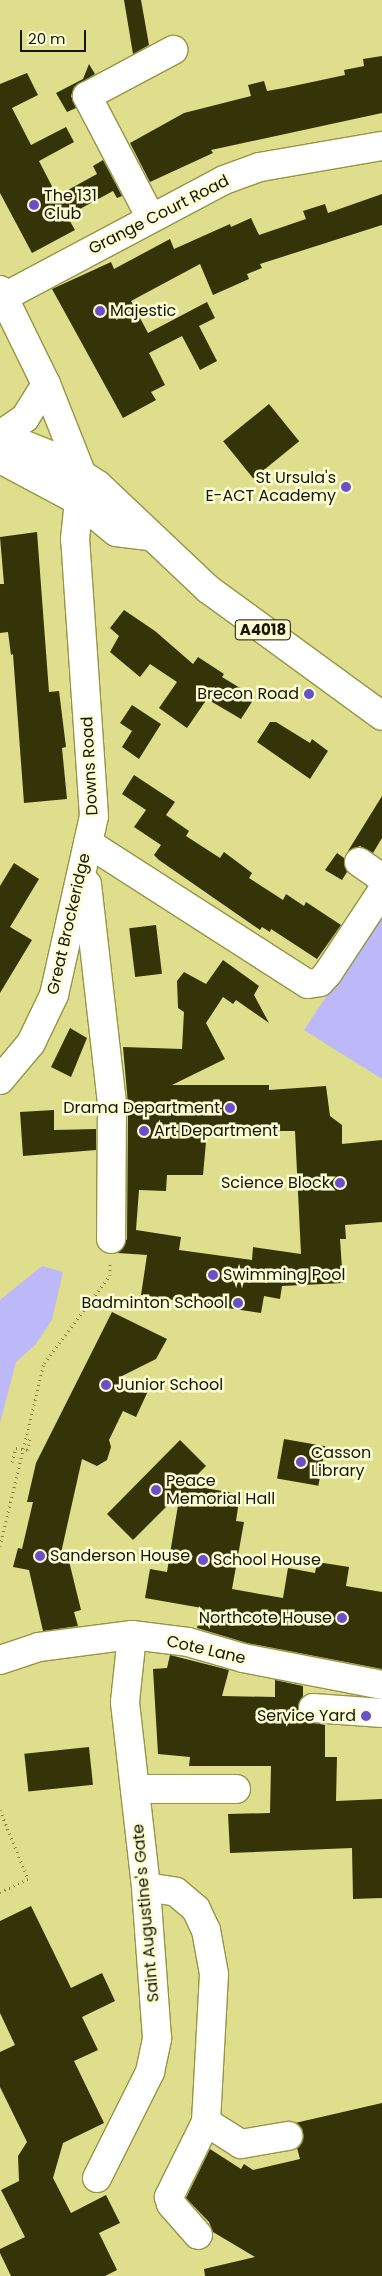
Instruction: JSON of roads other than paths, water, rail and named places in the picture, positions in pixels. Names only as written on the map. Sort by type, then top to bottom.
[{"type":"street","points":[[151,218],[87,96],[173,50]]},
{"type":"street","name":"Grange Court Road","points":[[2,293],[224,180],[260,167],[382,146]]},
{"type":"street","points":[[2,293],[46,384],[80,487]]},
{"type":"street","points":[[0,435],[25,418],[46,384]]},
{"type":"street","name":"A4018","points":[[0,442],[15,441],[36,449],[80,487]]},
{"type":"street","name":"A4018","points":[[0,459],[80,487],[98,485],[208,588],[382,716]]},
{"type":"street","name":"Downs Road","points":[[80,487],[75,539],[94,816],[86,854]]},
{"type":"street","points":[[86,854],[308,984],[320,982],[382,891]]},
{"type":"street","points":[[86,854],[112,1104],[111,1239]]},
{"type":"street","name":"Great Brockeridge","points":[[0,1080],[31,1043],[54,995],[86,854]]},
{"type":"street","points":[[359,862],[382,878]]},
{"type":"street","name":"Cote Lane","points":[[0,1660],[39,1646],[132,1635],[188,1642],[242,1658],[350,1681],[382,1685]]},
{"type":"street","name":"Saint Augustine's Gate","points":[[97,2178],[150,2072],[157,2038],[146,1887],[125,1702],[132,1635]]},
{"type":"street","points":[[313,1708],[382,1713]]},
{"type":"street","points":[[135,1789],[236,1789]]},
{"type":"street","points":[[146,1887],[176,1892],[196,1909],[206,1930],[214,1974],[206,2122],[169,2197],[171,2204],[198,2235]]},
{"type":"street","points":[[206,2122],[242,2144],[288,2136]]},
{"type":"place","name":"The 131 Club","points":[[34,205]]},
{"type":"place","name":"Majestic","points":[[100,311]]},
{"type":"place","name":"St Ursula's E-ACT Academy","points":[[346,487]]},
{"type":"place","name":"Brecon Road","points":[[309,694]]},
{"type":"place","name":"Drama Department","points":[[230,1108]]},
{"type":"place","name":"Art Department","points":[[144,1131]]},
{"type":"place","name":"Science Block","points":[[340,1183]]},
{"type":"place","name":"Swimming Pool","points":[[213,1275]]},
{"type":"place","name":"Badminton School","points":[[238,1303]]},
{"type":"place","name":"Junior School","points":[[106,1385]]},
{"type":"place","name":"Casson Library","points":[[301,1462]]},
{"type":"place","name":"Peace Memorial Hall","points":[[156,1490]]},
{"type":"place","name":"Sanderson House","points":[[40,1556]]},
{"type":"place","name":"School House","points":[[203,1560]]},
{"type":"place","name":"Northcote House","points":[[342,1618]]},
{"type":"place","name":"Service Yard","points":[[366,1716]]}]
